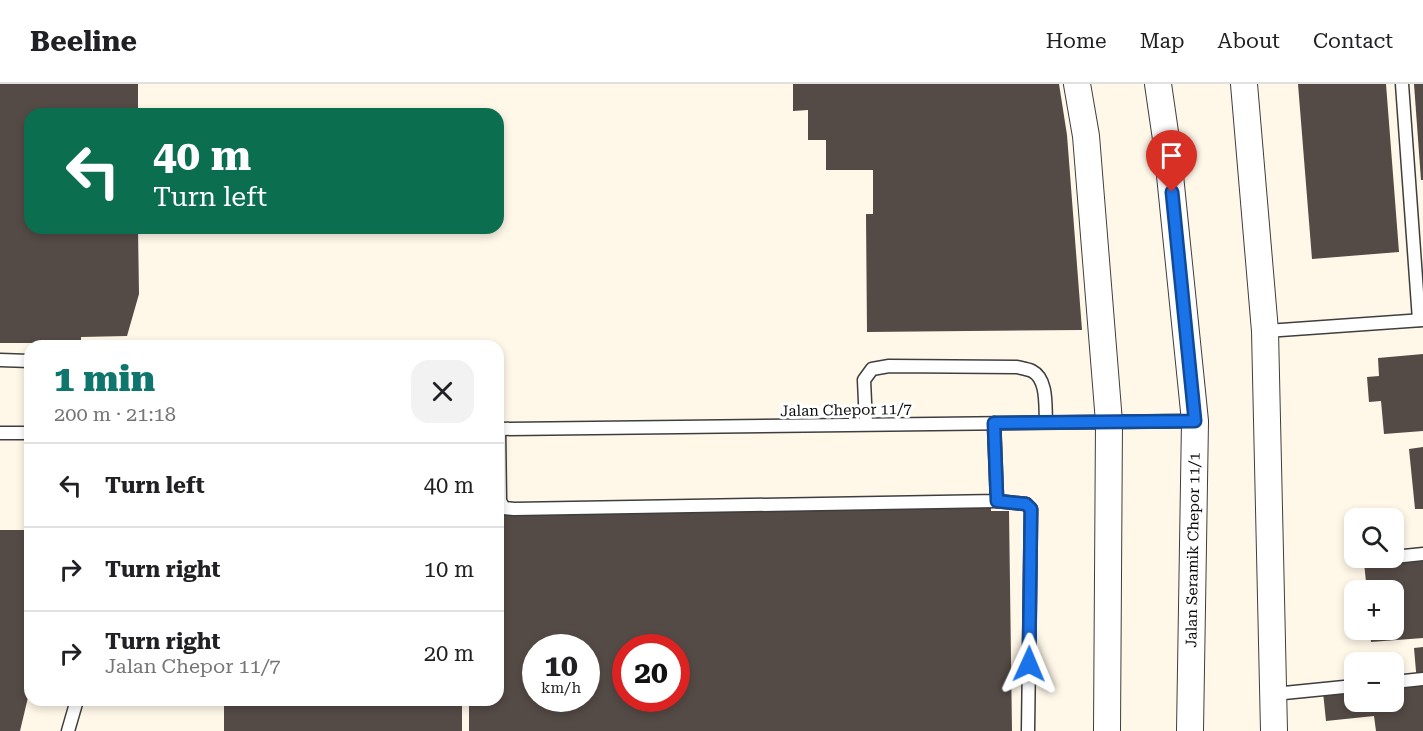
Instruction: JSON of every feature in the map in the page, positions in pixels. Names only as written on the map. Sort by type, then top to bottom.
[{"type":"street","points":[[1077,84],[1086,136],[1109,422],[1107,731]]},
{"type":"street","name":"Jalan Seramik Chepor 11/1","points":[[1158,84],[1167,146],[1195,421],[1190,731]]},
{"type":"street","points":[[1244,84],[1265,331],[1274,731]]},
{"type":"lane","points":[[1265,331],[1421,320],[1402,84]]},
{"type":"lane","points":[[0,360],[24,361]]},
{"type":"lane","points":[[866,424],[864,380],[872,369],[889,366],[1017,367],[1032,371],[1041,379],[1045,396],[1046,422]]},
{"type":"lane","name":"Jalan Chepor 11/7","points":[[504,429],[1195,421]]},
{"type":"lane","points":[[994,423],[997,501]]},
{"type":"lane","points":[[0,433],[24,433]]},
{"type":"lane","points":[[504,508],[997,501],[1026,504],[1031,509],[1028,731]]},
{"type":"lane","points":[[1404,555],[1423,554]]},
{"type":"lane","points":[[1404,681],[1423,679]]},
{"type":"lane","points":[[1274,694],[1344,687]]},
{"type":"lane","points":[[68,731],[75,706]]},
{"type":"building","points":[[0,84],[138,84],[138,108],[24,108],[24,234],[138,234],[139,294],[127,336],[0,343]]},
{"type":"building","points":[[793,84],[1059,84],[1067,135],[1082,330],[867,332],[866,214],[873,214],[873,170],[826,170],[826,140],[808,140],[808,110],[793,111]]},
{"type":"building","points":[[1298,84],[1386,84],[1399,252],[1312,259]]},
{"type":"building","points":[[1414,84],[1423,84],[1423,180],[1421,180]]},
{"type":"building","points":[[1423,354],[1423,431],[1384,434],[1381,401],[1369,402],[1367,377],[1379,376],[1378,358]]},
{"type":"building","points":[[1423,447],[1423,509],[1415,509],[1409,449]]},
{"type":"building","points":[[991,505],[991,511],[1009,511],[1012,731],[469,731],[469,706],[504,706],[504,511]]},
{"type":"building","points":[[0,530],[24,530],[24,706],[26,706],[20,731],[0,731]]},
{"type":"building","points":[[1423,558],[1423,638],[1404,639],[1404,580],[1366,580],[1365,568],[1404,568],[1404,560]]},
{"type":"building","points":[[1371,640],[1397,640],[1371,642]]},
{"type":"building","points":[[1423,647],[1423,731],[1376,731],[1374,716],[1326,721],[1323,692],[1344,690],[1344,712],[1404,712],[1404,684],[1417,683],[1414,648]]},
{"type":"building","points":[[224,706],[462,706],[462,731],[224,731]]},
{"type":"route","points":[[1029,664],[1031,509],[1026,504],[997,501],[994,423],[1195,421],[1172,192]]}]
